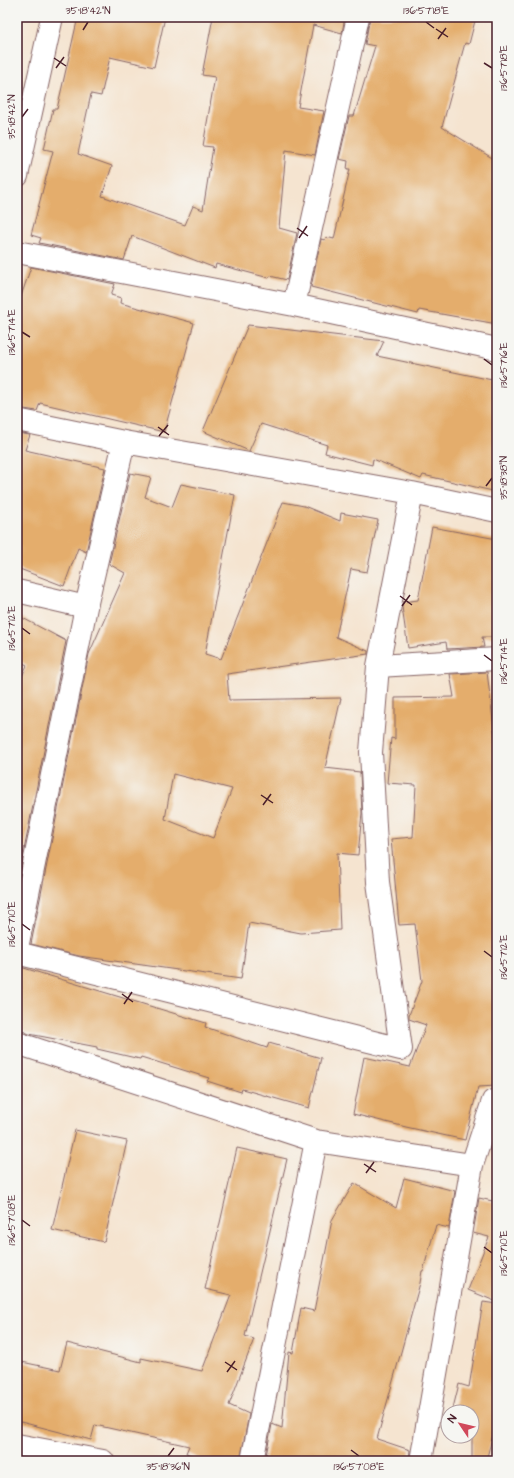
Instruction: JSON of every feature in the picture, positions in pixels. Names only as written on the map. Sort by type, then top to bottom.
[{"type":"street","points":[[17,176],[52,17]]},
{"type":"street","points":[[294,305],[358,17]]},
{"type":"street","points":[[17,252],[294,305],[497,349]]},
{"type":"street","points":[[17,420],[124,442],[412,493],[497,511]]},
{"type":"street","points":[[17,948],[86,607],[124,442]]},
{"type":"street","points":[[17,952],[401,1049],[378,882],[371,752],[378,666],[412,493]]},
{"type":"street","points":[[17,591],[86,607]]},
{"type":"street","points":[[378,666],[497,659]]},
{"type":"street","points":[[17,1043],[316,1141],[472,1165]]},
{"type":"street","points":[[427,1460],[472,1165],[493,1101],[497,1102]]},
{"type":"street","points":[[252,1461],[316,1141]]},
{"type":"street","points":[[17,1445],[103,1461]]},
{"type":"building","points":[[78,17],[165,17],[154,67],[110,57],[101,96],[91,94],[78,154],[112,166],[102,196],[185,225],[193,206],[203,210],[213,147],[203,146],[215,77],[202,75],[213,17],[345,17],[342,33],[313,25],[298,107],[324,111],[315,155],[286,150],[279,228],[297,233],[287,280],[270,276],[269,278],[216,264],[215,268],[132,236],[124,260],[39,243],[41,238],[31,235],[53,151],[44,149],[53,109],[57,109]]},
{"type":"building","points":[[370,17],[476,17],[469,44],[465,43],[442,127],[497,161],[497,324],[419,310],[418,314],[311,287],[321,239],[325,240],[326,237],[334,239],[350,169],[347,169],[348,161],[339,159],[349,116],[354,116],[375,46],[365,44]]},
{"type":"building","points":[[31,267],[115,284],[111,295],[121,298],[120,303],[194,323],[164,432],[40,403],[37,411],[17,408],[17,308]]},
{"type":"building","points":[[248,325],[384,341],[377,356],[497,381],[497,492],[423,475],[421,479],[373,459],[372,465],[325,453],[327,445],[261,424],[249,451],[203,431]]},
{"type":"building","points":[[17,433],[30,435],[25,450],[105,468],[86,552],[78,548],[64,586],[17,568]]},
{"type":"building","points":[[130,473],[151,477],[145,497],[172,507],[181,484],[235,495],[205,654],[221,659],[283,502],[304,506],[340,521],[341,513],[378,520],[367,572],[351,569],[336,637],[368,651],[368,654],[227,674],[229,700],[341,698],[325,768],[360,772],[362,813],[358,855],[337,853],[340,930],[301,933],[249,923],[241,979],[79,956],[31,944],[89,654],[125,573],[109,564]],"holes":[[[173,774],[232,789],[213,838],[165,819]]]},
{"type":"building","points":[[432,527],[497,539],[497,637],[482,637],[484,647],[447,649],[446,642],[408,648],[402,607],[403,602],[418,600]]},
{"type":"building","points":[[17,615],[66,641],[17,885],[17,688],[27,665],[17,660]]},
{"type":"building","points":[[487,672],[497,753],[497,1086],[478,1087],[465,1140],[353,1114],[364,1057],[410,1067],[426,1025],[409,1019],[409,1015],[422,981],[415,924],[399,925],[391,839],[413,837],[416,785],[387,783],[391,738],[395,739],[395,698],[454,697],[450,674]]},
{"type":"building","points":[[17,966],[206,1023],[205,1027],[267,1048],[269,1043],[321,1058],[309,1108],[242,1089],[241,1092],[207,1081],[209,1078],[141,1057],[140,1059],[97,1049],[97,1047],[29,1034],[17,1028]]},
{"type":"building","points":[[75,1130],[127,1141],[104,1242],[52,1230]]},
{"type":"building","points":[[237,1148],[287,1159],[245,1336],[254,1339],[229,1405],[249,1414],[240,1461],[205,1461],[186,1453],[189,1446],[95,1425],[91,1440],[17,1421],[17,1361],[60,1370],[67,1343],[141,1362],[141,1358],[202,1371],[231,1295],[205,1289]]},
{"type":"building","points":[[404,1178],[455,1191],[449,1228],[436,1225],[422,1271],[377,1439],[410,1450],[409,1461],[265,1461],[272,1424],[282,1428],[289,1352],[293,1353],[301,1308],[314,1311],[332,1220],[354,1183],[396,1208]]},
{"type":"building","points":[[479,1198],[497,1202],[497,1302],[468,1290],[489,1237],[473,1233]]},
{"type":"building","points":[[483,1302],[497,1304],[497,1419],[486,1461],[472,1461],[472,1444],[480,1444],[480,1404],[454,1404],[459,1384],[469,1387]]}]
